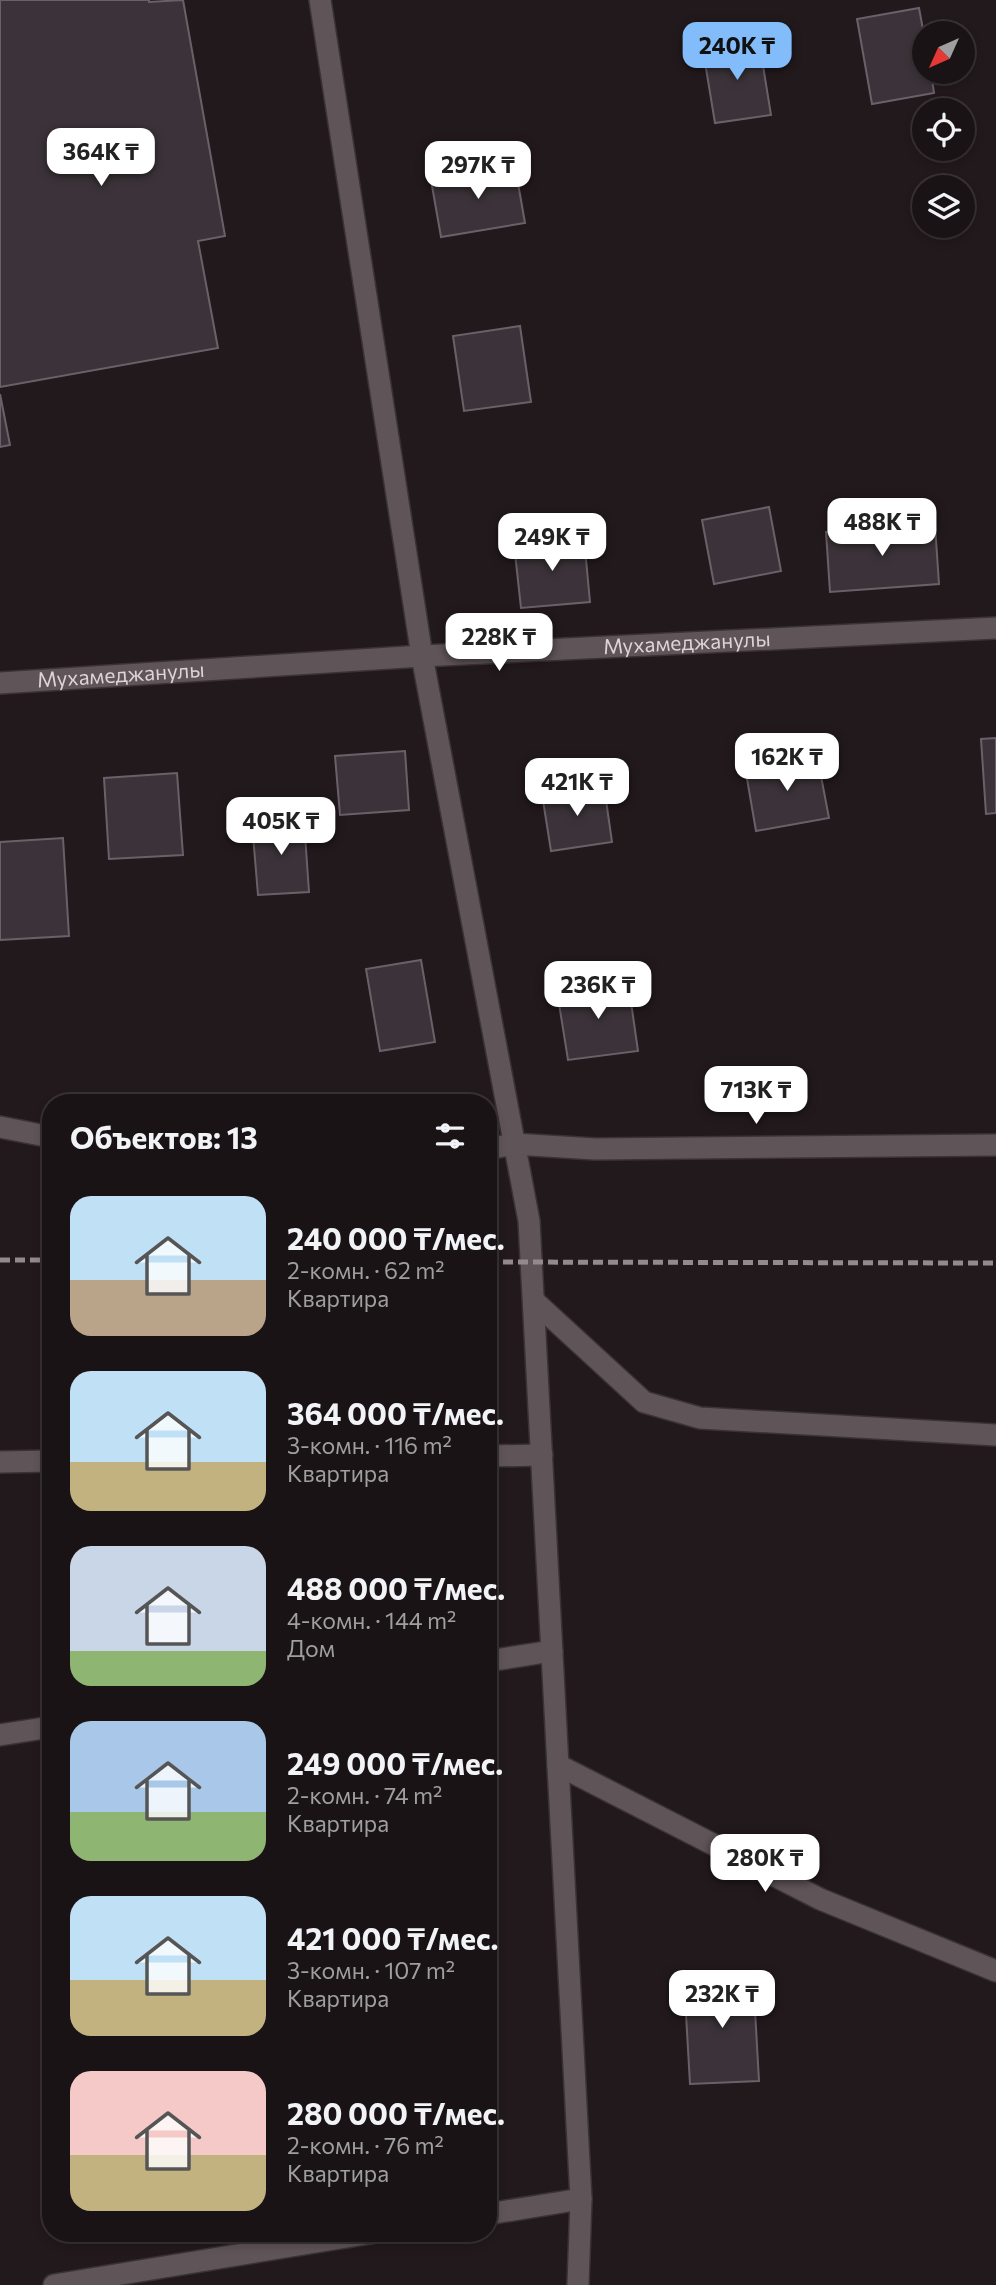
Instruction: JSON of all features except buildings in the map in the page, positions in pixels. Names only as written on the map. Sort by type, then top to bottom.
[{"type":"street","points":[[320,0],[422,656],[529,1222],[581,2199],[578,2285]]},
{"type":"street","name":"Мухамеджанулы","points":[[0,683],[422,656],[996,628]]},
{"type":"street","points":[[0,1127],[42,1135]]},
{"type":"street","points":[[497,1147],[514,1144],[595,1149],[996,1145]]},
{"type":"street","points":[[534,1301],[644,1402],[700,1418],[996,1435]]},
{"type":"street","points":[[497,1456],[542,1455]]},
{"type":"street","points":[[0,1462],[42,1461]]},
{"type":"street","points":[[497,1660],[552,1651]]},
{"type":"street","points":[[0,1735],[42,1728]]},
{"type":"street","points":[[558,1765],[820,1899],[996,1970]]},
{"type":"street","points":[[497,2213],[581,2199]]},
{"type":"street","points":[[54,2285],[316,2242]]},
{"type":"railway","points":[[0,1260],[42,1260]]},
{"type":"railway","points":[[497,1262],[996,1263]]}]
